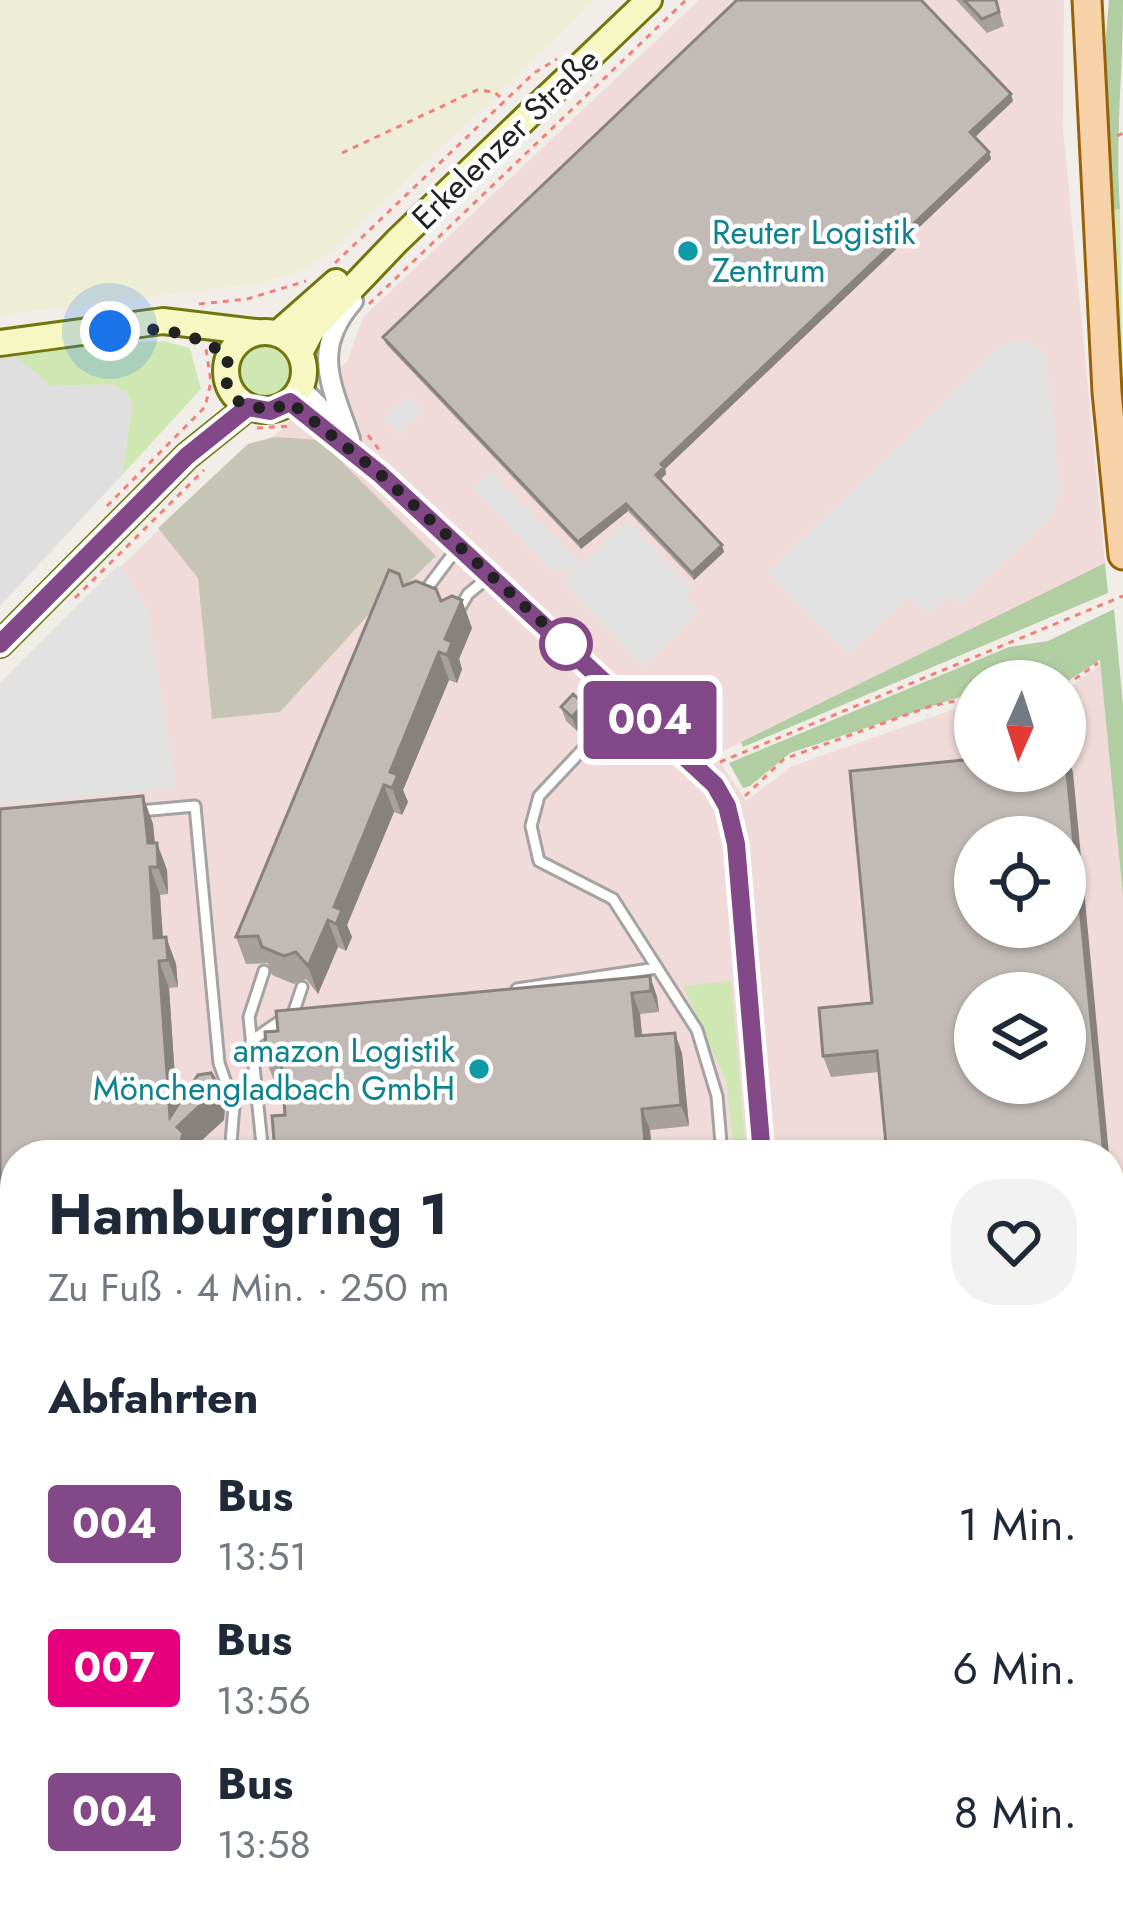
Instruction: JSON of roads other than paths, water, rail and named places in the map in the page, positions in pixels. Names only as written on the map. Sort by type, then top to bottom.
[{"type":"main road","name":"Erkelenzer Straße","points":[[398,241],[514,110],[650,0]]},
{"type":"main road","points":[[1087,0],[1107,392],[1123,555]]},
{"type":"main road","points":[[0,343],[121,329],[170,329],[220,342],[267,333],[359,261],[398,241]]},
{"type":"main road","points":[[0,644],[198,460],[244,410],[270,411],[295,395],[300,352],[312,330],[398,241]]},
{"type":"main road","points":[[267,333],[300,352]]},
{"type":"main road","points":[[220,342],[225,369],[244,410]]},
{"type":"street","name":"Erkelenzer Straße","points":[[358,436],[325,374],[328,340],[349,305],[379,276],[398,241]]},
{"type":"street","points":[[295,395],[358,436],[458,547],[704,774],[727,806],[736,844],[761,1140]]},
{"type":"street","points":[[295,395],[311,419],[382,465]]},
{"type":"lane","points":[[417,605],[458,547]]},
{"type":"lane","points":[[454,620],[468,594],[490,576]]},
{"type":"lane","points":[[628,701],[539,796],[531,826],[539,861],[613,899],[698,1030],[717,1096],[721,1140]]},
{"type":"lane","points":[[128,812],[195,806],[219,1063],[234,1106],[231,1140]]},
{"type":"lane","points":[[494,992],[657,968]]},
{"type":"lane","points":[[261,1140],[249,1017],[264,971]]},
{"type":"lane","points":[[293,1014],[302,987]]},
{"type":"lane","points":[[251,1041],[266,1026],[293,1014],[315,1012]]},
{"type":"place","name":"Reuter Logistik Zentrum","points":[[688,251]]},
{"type":"place","name":"amazon Logistik Mönchengladbach GmbH","points":[[479,1069]]}]
